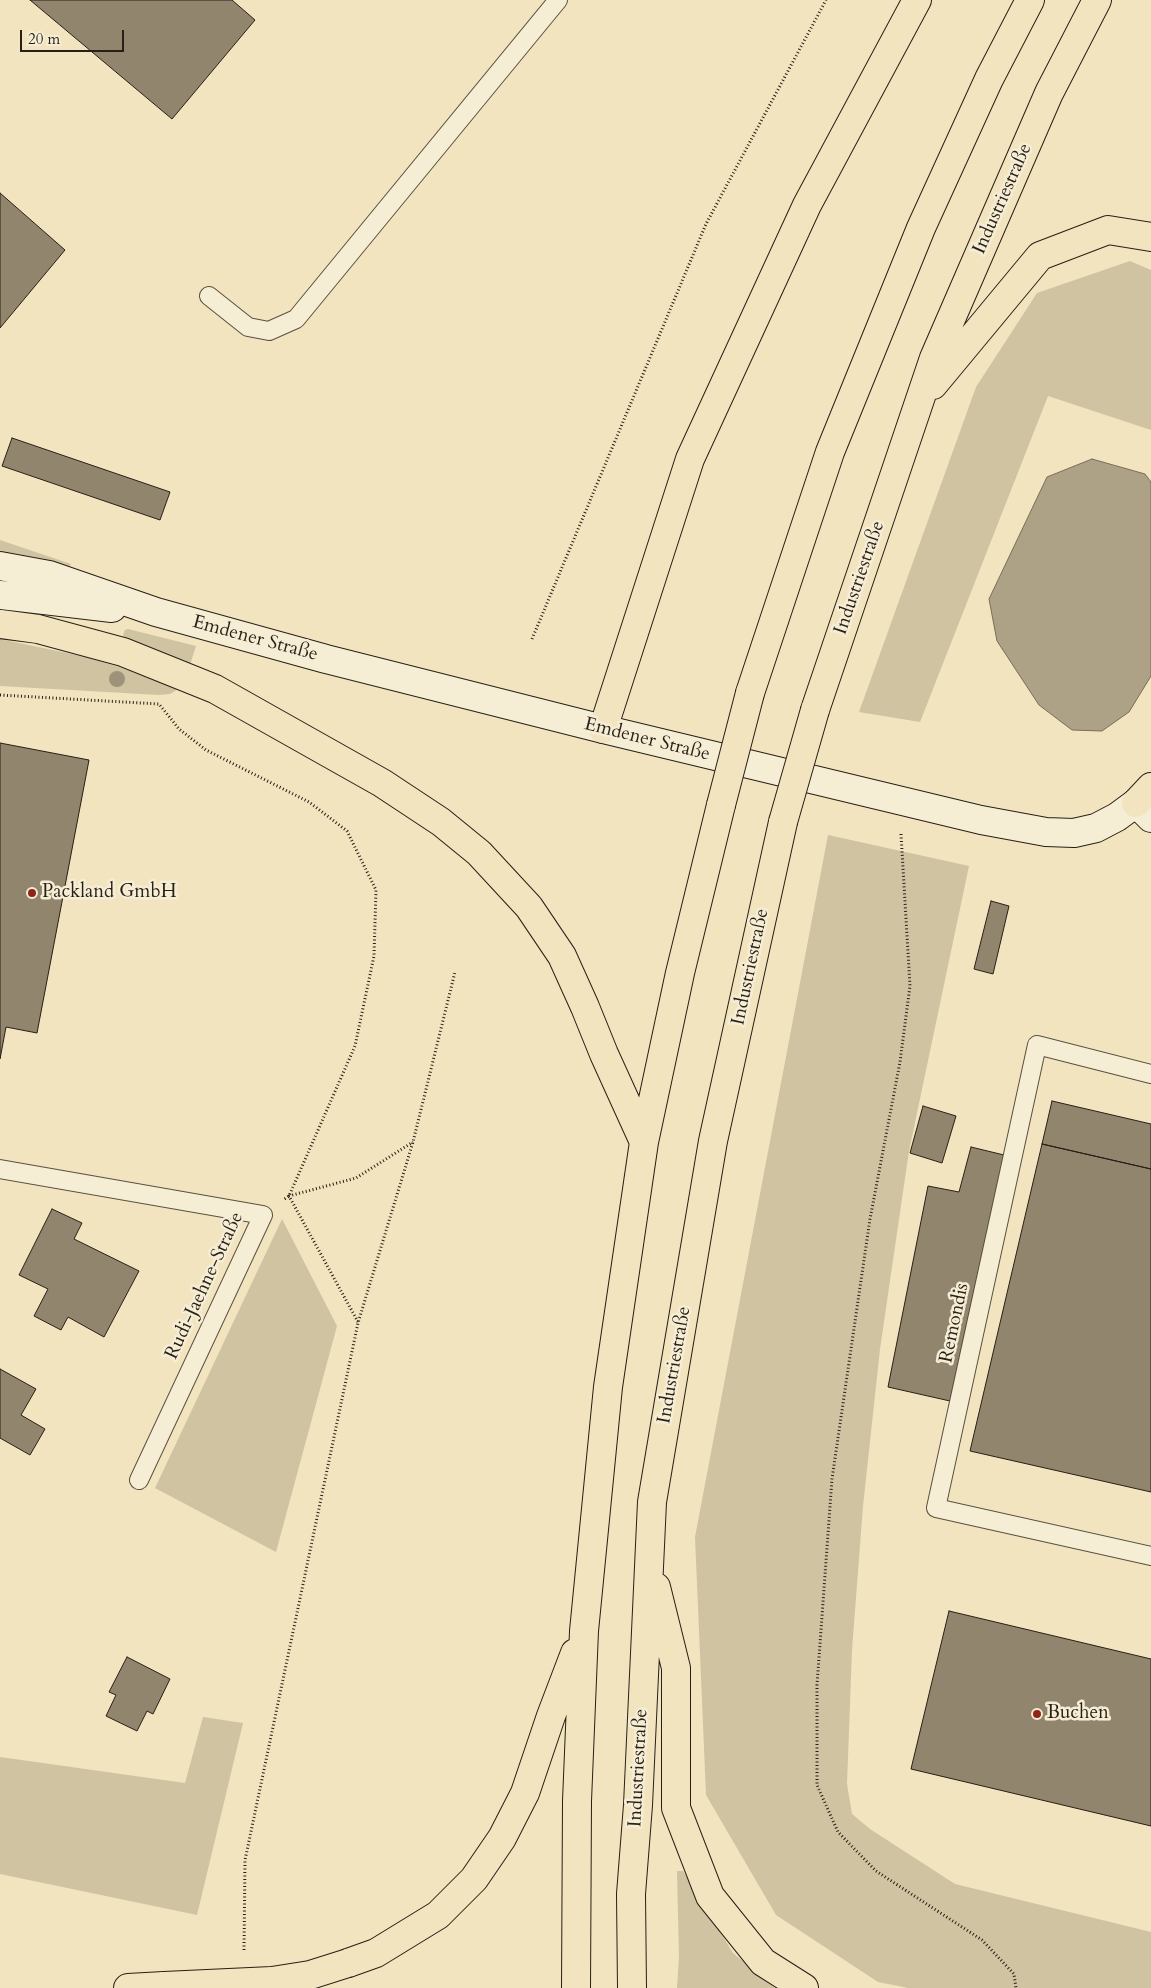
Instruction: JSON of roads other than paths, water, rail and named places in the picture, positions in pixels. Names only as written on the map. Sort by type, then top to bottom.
[{"type":"highway","points":[[604,729],[690,459],[807,205],[917,0]]},
{"type":"highway","points":[[576,1988],[577,1801],[584,1631],[608,1387],[644,1142],[680,973],[750,693],[833,443],[922,228],[989,79],[1030,0]]},
{"type":"highway","name":"Industriestraße","points":[[632,1988],[631,1894],[638,1805],[652,1502],[713,1141],[783,822],[815,710],[934,358],[1049,93],[1097,0]]},
{"type":"highway","points":[[919,402],[1040,256],[1108,230],[1151,237]]},
{"type":"highway","points":[[0,624],[38,629],[105,646],[216,689],[382,783],[441,822],[472,846],[504,878],[529,907],[562,956],[644,1142]]},
{"type":"highway","points":[[649,1558],[676,1668],[676,1808],[710,1896],[763,1962],[804,1988]]},
{"type":"highway","points":[[128,1988],[272,1981],[310,1975],[376,1953],[438,1915],[474,1879],[502,1838],[525,1794],[551,1716],[584,1631]]},
{"type":"street","name":"Emdener Straße","points":[[0,566],[49,575],[156,612],[336,662],[908,804],[981,820],[1046,832],[1074,833],[1103,824],[1146,803]]},
{"type":"street","name":"Emdener Straße","points":[[0,595],[156,612]]},
{"type":"lane","points":[[209,296],[248,327],[269,331],[296,319],[558,0]]},
{"type":"lane","name":"Remondis","points":[[1151,1074],[1037,1045],[936,1508],[1151,1556]]},
{"type":"lane","name":"Rudi-Jaehne-Straße","points":[[0,1169],[263,1215],[139,1480]]},
{"type":"place","name":"Packland GmbH","points":[[32,893]]},
{"type":"place","name":"Buchen","points":[[1037,1714]]}]
